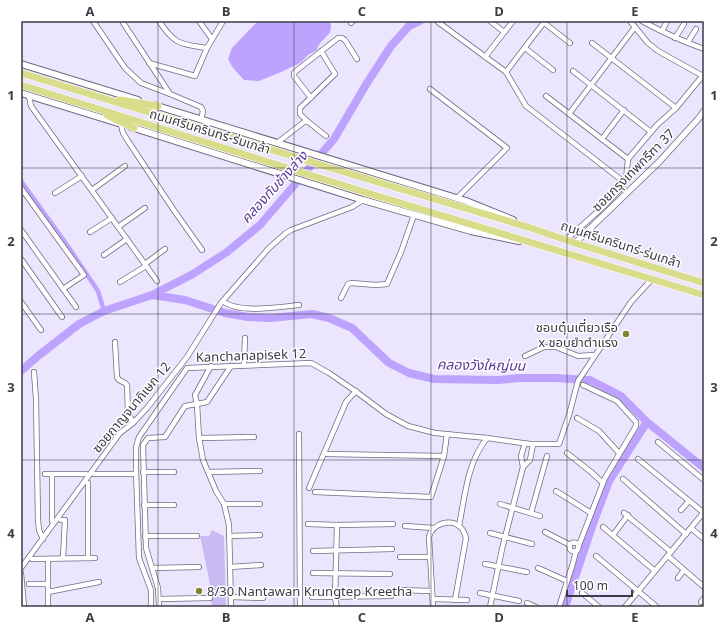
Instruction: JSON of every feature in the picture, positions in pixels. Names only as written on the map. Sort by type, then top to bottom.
[{"type":"main road","name":"ถนนศรีนครินทร์-ร่มเกล้า","points":[[21,64],[457,198],[498,213],[530,228]]},
{"type":"main road","name":"ถนนศรีนครินทร์-ร่มเกล้า","points":[[21,73],[530,228],[704,283]]},
{"type":"main road","name":"ถนนศรีนครินทร์-ร่มเกล้า","points":[[21,85],[530,243],[704,295]]},
{"type":"main road","points":[[21,93],[120,122]]},
{"type":"main road","points":[[88,94],[158,106]]},
{"type":"main road","points":[[79,103],[134,128]]},
{"type":"main road","name":"ถนนศรีนครินทร์-ร่มเกล้า","points":[[134,128],[414,215],[477,233],[530,243]]},
{"type":"street","points":[[93,21],[125,68],[141,83],[201,107],[203,111],[202,120]]},
{"type":"street","points":[[122,21],[170,94]]},
{"type":"street","points":[[159,21],[167,33],[180,44],[207,48]]},
{"type":"street","points":[[199,21],[212,39]]},
{"type":"street","points":[[149,63],[194,76],[207,48],[223,21]]},
{"type":"street","points":[[490,21],[504,32]]},
{"type":"street","points":[[485,57],[513,21]]},
{"type":"street","points":[[566,240],[605,205],[622,187],[628,159],[651,132],[676,108],[703,75],[658,51],[630,21]]},
{"type":"street","points":[[642,21],[675,38],[703,47]]},
{"type":"street","points":[[662,31],[667,21]]},
{"type":"street","points":[[438,22],[506,72],[526,106],[624,182]]},
{"type":"street","points":[[506,72],[544,22],[570,43]]},
{"type":"street","points":[[675,38],[684,24]]},
{"type":"street","points":[[569,114],[635,27]]},
{"type":"street","points":[[688,42],[696,28]]},
{"type":"street","points":[[311,98],[294,76],[294,73],[338,38],[345,40],[357,59]]},
{"type":"street","points":[[592,43],[676,108]]},
{"type":"street","points":[[525,48],[553,70]]},
{"type":"street","points":[[321,51],[335,74],[300,108],[299,111],[307,121],[326,136]]},
{"type":"street","points":[[573,72],[651,132]]},
{"type":"street","points":[[430,89],[507,148],[457,198]]},
{"type":"street","points":[[29,96],[31,106],[157,281]]},
{"type":"street","points":[[546,96],[628,159]]},
{"type":"street","points":[[602,139],[624,110]]},
{"type":"street","name":"ซอยกรุงเทพกรีฑา 37","points":[[575,243],[659,162],[704,111]]},
{"type":"street","points":[[277,143],[307,121]]},
{"type":"street","points":[[120,122],[128,142],[202,250]]},
{"type":"street","points":[[92,190],[125,166]]},
{"type":"street","points":[[55,193],[82,176]]},
{"type":"street","points":[[21,189],[84,276],[63,289]]},
{"type":"street","name":"ซอยกาญจนาภิเษก 12","points":[[21,568],[120,433],[148,408],[187,357],[222,302],[269,248],[286,233],[352,207],[363,200]]},
{"type":"street","points":[[118,227],[145,208]]},
{"type":"street","points":[[341,298],[348,284],[351,283],[376,285],[387,284],[401,252],[414,215]]},
{"type":"street","points":[[90,232],[112,218]]},
{"type":"street","points":[[21,230],[76,307]]},
{"type":"street","points":[[104,255],[127,239]]},
{"type":"street","points":[[120,282],[146,265],[165,249]]},
{"type":"street","points":[[21,259],[62,317]]},
{"type":"street","points":[[525,356],[544,347],[556,347],[578,356],[595,355],[631,302],[652,279]]},
{"type":"street","points":[[21,302],[41,330]]},
{"type":"street","points":[[222,302],[236,306],[268,309],[299,305]]},
{"type":"street","points":[[244,365],[245,338]]},
{"type":"street","points":[[114,342],[118,377],[119,380],[127,385],[128,412],[133,423]]},
{"type":"street","name":"Kanchanapisek 12","points":[[151,607],[151,590],[139,558],[136,447],[139,437],[187,368],[310,363],[356,391],[386,414],[408,426],[435,433],[532,444],[559,444],[569,415],[578,381],[595,355]]},
{"type":"street","points":[[211,366],[195,394],[199,438],[203,460],[224,504],[229,525],[231,607]]},
{"type":"street","points":[[159,607],[158,588],[146,548],[143,445],[148,438],[165,437],[185,406],[207,402],[231,366]]},
{"type":"street","points":[[34,372],[36,399],[38,520],[39,530],[43,539]]},
{"type":"street","points":[[559,607],[576,551],[579,548],[603,483],[619,453],[636,428],[636,422],[617,401],[583,384]]},
{"type":"street","points":[[309,488],[346,402],[356,391]]},
{"type":"street","points":[[577,418],[599,431],[619,453]]},
{"type":"street","points":[[300,434],[300,607]]},
{"type":"street","points":[[315,492],[430,497],[444,456],[447,434]]},
{"type":"street","points":[[199,438],[254,437]]},
{"type":"street","points":[[459,526],[467,481],[479,448],[487,438]]},
{"type":"street","points":[[658,442],[704,480]]},
{"type":"street","points":[[490,607],[505,537],[523,467],[521,456],[525,443]]},
{"type":"street","points":[[523,467],[530,460],[532,444]]},
{"type":"street","points":[[567,453],[603,483]]},
{"type":"street","points":[[327,454],[444,456]]},
{"type":"street","points":[[531,513],[547,456]]},
{"type":"street","points":[[625,607],[704,513],[638,459]]},
{"type":"street","points":[[208,472],[260,471]]},
{"type":"street","points":[[143,472],[174,472]]},
{"type":"street","points":[[45,474],[87,474]]},
{"type":"street","points":[[52,474],[52,521]]},
{"type":"street","points":[[94,474],[136,474]]},
{"type":"street","points":[[623,479],[686,534]]},
{"type":"street","points":[[88,482],[88,558]]},
{"type":"street","points":[[556,491],[591,513]]},
{"type":"street","points":[[681,510],[689,501]]},
{"type":"street","points":[[224,504],[260,504]]},
{"type":"street","points":[[500,504],[540,516]]},
{"type":"street","points":[[144,505],[174,505]]},
{"type":"street","points":[[613,535],[626,514],[671,552]]},
{"type":"street","points":[[61,520],[65,520],[63,558]]},
{"type":"street","points":[[433,607],[429,537],[430,532],[434,528],[444,523],[459,526],[463,529],[466,538],[455,600]]},
{"type":"street","points":[[308,524],[393,524]]},
{"type":"street","points":[[337,525],[337,607]]},
{"type":"street","points":[[404,526],[434,528]]},
{"type":"street","points":[[603,527],[655,571]]},
{"type":"street","points":[[691,528],[704,539]]},
{"type":"street","points":[[546,532],[570,545],[572,551],[576,551]]},
{"type":"street","points":[[490,533],[532,544]]},
{"type":"street","points":[[229,536],[260,535]]},
{"type":"street","points":[[145,536],[197,536]]},
{"type":"street","points":[[570,545],[573,542],[579,545]]},
{"type":"street","points":[[313,551],[392,549]]},
{"type":"street","points":[[596,556],[657,607]]},
{"type":"street","points":[[668,556],[704,587]]},
{"type":"street","points":[[400,557],[430,557]]},
{"type":"street","points":[[32,559],[96,558]]},
{"type":"street","points":[[48,559],[48,607]]},
{"type":"street","points":[[485,564],[527,572]]},
{"type":"street","points":[[230,567],[261,565]]},
{"type":"street","points":[[152,568],[199,567]]},
{"type":"street","points":[[538,568],[567,581]]},
{"type":"street","points":[[678,578],[684,570]]},
{"type":"street","points":[[21,573],[24,607]]},
{"type":"street","points":[[313,573],[390,574]]},
{"type":"street","points":[[48,592],[99,582]]},
{"type":"street","points":[[29,584],[48,584]]},
{"type":"street","points":[[400,590],[432,591]]},
{"type":"street","points":[[480,593],[519,601]]},
{"type":"street","points":[[582,593],[599,607]]},
{"type":"street","points":[[312,597],[336,598],[391,596]]},
{"type":"street","points":[[231,597],[262,598]]},
{"type":"street","points":[[158,599],[210,598]]},
{"type":"street","points":[[433,599],[467,600]]},
{"type":"street","points":[[527,603],[536,607]]},
{"type":"shaded area","points":[[258,21],[330,21],[331,26],[329,34],[318,46],[317,50],[308,55],[300,63],[259,81],[244,80],[233,68],[228,59],[232,48]]},
{"type":"shaded area","points":[[212,530],[224,536],[226,607],[212,607],[209,579],[200,536],[209,536]]},
{"type":"waterway","name":"คลองทับช้างล่าง","points":[[21,371],[79,324],[104,311],[152,295],[193,274],[227,252],[260,225],[334,139],[391,46],[409,26],[420,21]]},
{"type":"waterway","points":[[21,181],[98,291],[104,311]]},
{"type":"waterway","name":"คลองวังใหญ่บน","points":[[152,295],[185,300],[225,313],[248,317],[270,318],[312,314],[329,318],[352,328],[389,363],[409,373],[434,379],[498,380],[520,378],[554,378],[590,380],[621,396],[647,422],[704,468]]},
{"type":"waterway","points":[[565,607],[609,481],[647,422]]},
{"type":"place","name":"ชอบตุ๋นเตี๋ยวเรือ x ชอบยำตำแรง","points":[[626,334]]},
{"type":"place","name":"8/30 Nantawan Krungtep Kreetha","points":[[199,591]]}]
